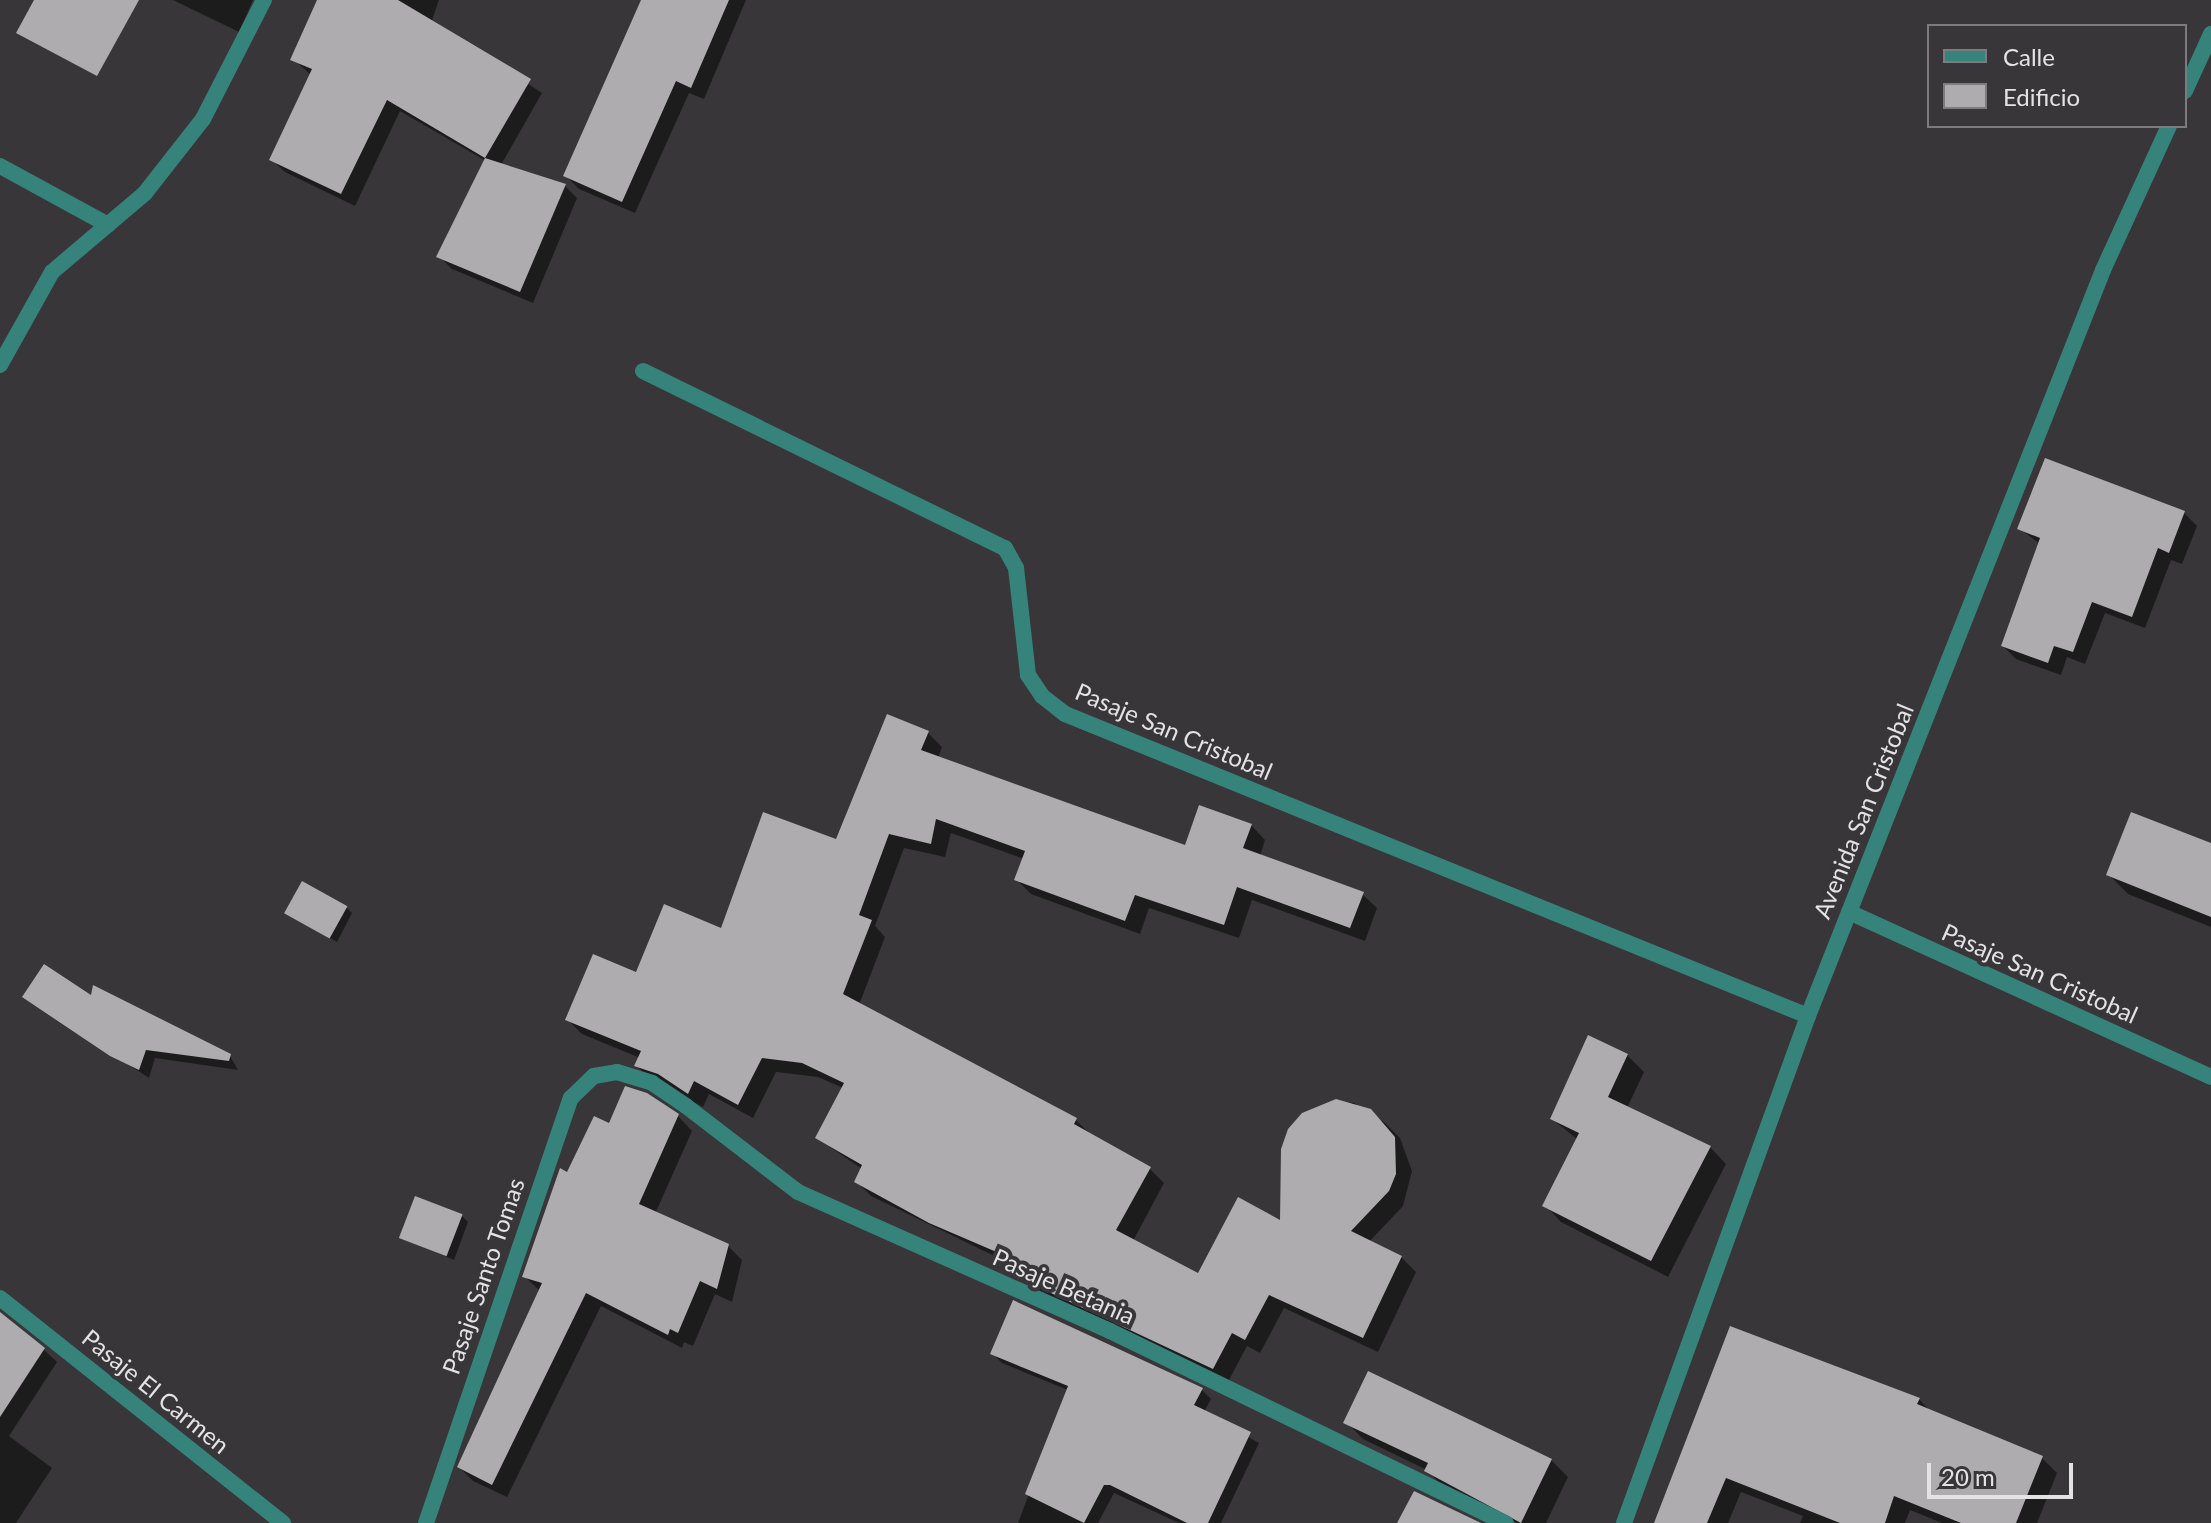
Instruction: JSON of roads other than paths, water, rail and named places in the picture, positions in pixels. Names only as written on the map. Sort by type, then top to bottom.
[{"type":"street","points":[[0,365],[52,272],[145,193],[203,119],[264,0]]},
{"type":"street","points":[[2187,87],[2211,34]]},
{"type":"street","name":"Avenida San Cristobal","points":[[1624,1523],[1808,1016],[2103,270],[2168,128]]},
{"type":"street","points":[[0,166],[108,225]]},
{"type":"street","name":"Pasaje San Cristobal","points":[[643,371],[1005,548],[1016,568],[1028,675],[1042,696],[1065,714],[1808,1016]]},
{"type":"street","name":"Pasaje San Cristobal","points":[[1849,912],[2211,1077]]},
{"type":"street","name":"Pasaje Santo Tomas","points":[[426,1523],[571,1098],[594,1076],[617,1072]]},
{"type":"street","name":"Pasaje Betania","points":[[617,1072],[652,1083],[675,1098],[798,1192],[1110,1331],[1506,1523]]},
{"type":"street","name":"Pasaje El Carmen","points":[[0,1298],[283,1523]]}]
